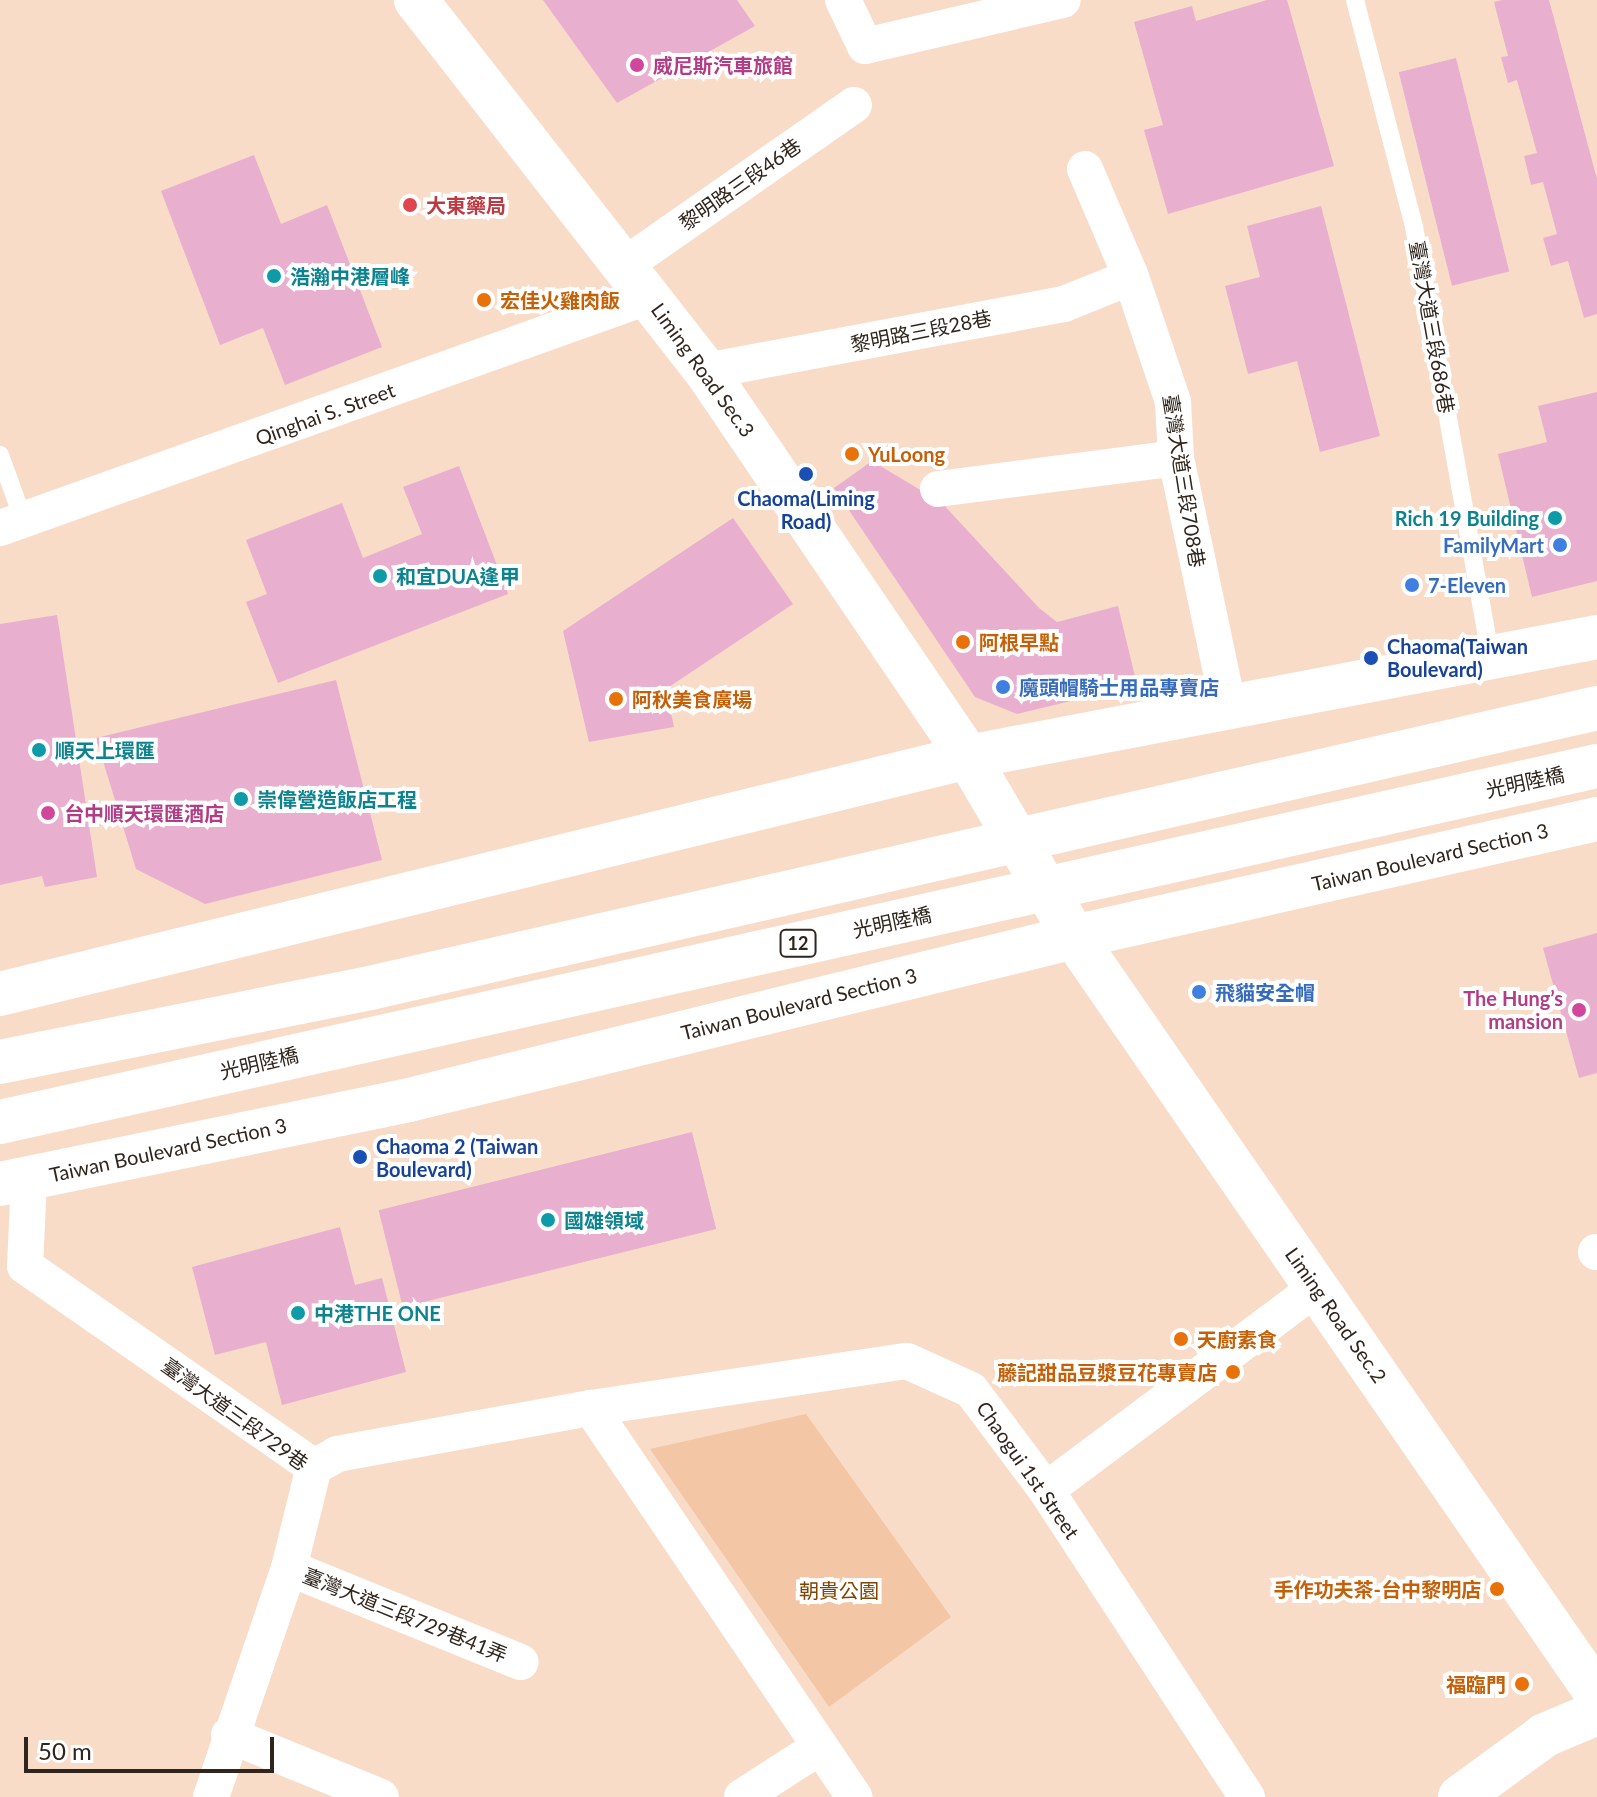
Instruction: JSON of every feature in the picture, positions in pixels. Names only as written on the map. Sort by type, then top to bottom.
[{"type":"main road","name":"Liming Road Sec.3","points":[[416,0],[638,280],[706,371],[968,757],[1074,937]]},
{"type":"main road","points":[[0,994],[968,757],[1229,710],[1597,637]]},
{"type":"main road","points":[[0,1062],[370,988],[1597,708]]},
{"type":"main road","name":"光明陸橋","points":[[0,1122],[1597,766]]},
{"type":"main road","name":"Taiwan Boulevard Section 3","points":[[7,1184],[409,1100],[1074,937],[1597,819]]},
{"type":"main road","name":"Liming Road Sec.2","points":[[1074,937],[1597,1694]]},
{"type":"main road","points":[[1460,1797],[1545,1735],[1597,1713]]},
{"type":"street","points":[[843,0],[865,46],[1063,0]]},
{"type":"street","name":"黎明路三段46巷","points":[[638,280],[854,105]]},
{"type":"street","name":"臺灣大道三段708巷","points":[[1085,169],[1131,277],[1173,402],[1176,458],[1229,710]]},
{"type":"street","name":"黎明路三段28巷","points":[[706,371],[1064,304],[1131,277]]},
{"type":"street","name":"Qinghai S. Street","points":[[11,524],[290,427],[638,280]]},
{"type":"street","points":[[938,489],[1176,458]]},
{"type":"street","name":"臺灣大道三段729巷","points":[[7,1184],[25,1266],[314,1467],[289,1568],[229,1735],[211,1797]]},
{"type":"street","points":[[1046,1490],[1317,1287]]},
{"type":"street","name":"Chaogui 1st Street","points":[[314,1467],[337,1454],[591,1408],[907,1361],[971,1390],[1046,1490],[1247,1797]]},
{"type":"street","points":[[591,1408],[854,1797]]},
{"type":"street","name":"臺灣大道三段729巷41弄","points":[[289,1568],[521,1662]]},
{"type":"street","points":[[229,1735],[381,1797]]},
{"type":"street","points":[[742,1797],[820,1747]]},
{"type":"lane","name":"臺灣大道三段686巷","points":[[1355,0],[1414,227],[1491,658]]},
{"type":"lane","points":[[0,455],[11,524]]},
{"type":"green space","name":"朝貴公園","points":[[806,1414],[951,1617],[829,1707],[650,1449]]},
{"type":"building","name":"威尼斯汽車旅館","points":[[543,0],[737,0],[755,26],[617,103]]},
{"type":"building","points":[[1267,0],[1287,0],[1334,166],[1168,214],[1144,130],[1163,125],[1134,22],[1192,6],[1196,21]]},
{"type":"building","points":[[1549,0],[1597,179],[1597,314],[1584,318],[1568,261],[1551,266],[1543,238],[1557,234],[1543,182],[1531,185],[1524,156],[1537,153],[1517,80],[1508,83],[1501,57],[1508,56],[1494,2]]},
{"type":"building","points":[[1456,58],[1509,271],[1452,286],[1399,72]]},
{"type":"building","name":"浩瀚中港層峰","points":[[254,155],[281,224],[327,205],[382,347],[285,385],[263,328],[220,345],[161,191]]},
{"type":"building","points":[[1321,206],[1380,436],[1320,452],[1297,361],[1248,374],[1225,286],[1260,277],[1247,226]]},
{"type":"building","name":"Rich 19 Building","points":[[1597,392],[1597,581],[1532,597],[1498,454],[1547,442],[1538,406]]},
{"type":"building","points":[[872,461],[942,503],[1039,608],[1057,622],[1118,606],[1137,685],[1017,714],[975,697],[834,488]]},
{"type":"building","name":"和宜DUA逢甲","points":[[459,466],[508,594],[278,683],[246,602],[267,594],[246,540],[342,503],[363,558],[422,534],[403,487]]},
{"type":"building","points":[[733,518],[793,604],[666,689],[674,727],[589,742],[563,631]]},
{"type":"building","name":"順天上環匯","points":[[57,615],[97,877],[45,887],[42,876],[0,885],[0,624]]},
{"type":"building","name":"崇偉營造飯店工程","points":[[336,680],[382,860],[205,904],[136,869],[96,738]]},
{"type":"building","name":"The Hung’s mansion","points":[[1597,933],[1597,1073],[1579,1078],[1543,948]]},
{"type":"building","name":"國雄領域","points":[[692,1132],[716,1229],[403,1307],[379,1210]]},
{"type":"building","name":"中港THE ONE","points":[[340,1227],[355,1285],[382,1278],[406,1372],[282,1405],[266,1342],[215,1355],[192,1267]]},
{"type":"place","name":"威尼斯汽車旅館","points":[[637,65]]},
{"type":"place","name":"大東藥局","points":[[410,205]]},
{"type":"place","name":"浩瀚中港層峰","points":[[274,276]]},
{"type":"place","name":"宏佳火雞肉飯","points":[[484,300]]},
{"type":"place","name":"YuLoong","points":[[852,454]]},
{"type":"place","name":"Chaoma(Liming Road)","points":[[806,474]]},
{"type":"place","name":"Rich 19 Building","points":[[1555,518]]},
{"type":"place","name":"FamilyMart","points":[[1560,545]]},
{"type":"place","name":"和宜DUA逢甲","points":[[380,576]]},
{"type":"place","name":"7-Eleven","points":[[1412,585]]},
{"type":"place","name":"阿根早點","points":[[963,642]]},
{"type":"place","name":"Chaoma(Taiwan Boulevard)","points":[[1371,658]]},
{"type":"place","name":"魔頭帽騎士用品專賣店","points":[[1003,687]]},
{"type":"place","name":"阿秋美食廣場","points":[[616,699]]},
{"type":"place","name":"順天上環匯","points":[[39,750]]},
{"type":"place","name":"崇偉營造飯店工程","points":[[241,799]]},
{"type":"place","name":"台中順天環匯酒店","points":[[48,813]]},
{"type":"place","name":"飛貓安全帽","points":[[1199,992]]},
{"type":"place","name":"The Hung’s mansion","points":[[1579,1010]]},
{"type":"place","name":"Chaoma 2 (Taiwan Boulevard)","points":[[360,1157]]},
{"type":"place","name":"國雄領域","points":[[548,1220]]},
{"type":"place","name":"中港THE ONE","points":[[298,1313]]},
{"type":"place","name":"天廚素食","points":[[1181,1339]]},
{"type":"place","name":"藤記甜品豆漿豆花專賣店","points":[[1233,1372]]},
{"type":"place","name":"手作功夫茶-台中黎明店","points":[[1497,1589]]},
{"type":"place","name":"福臨門","points":[[1522,1684]]}]
